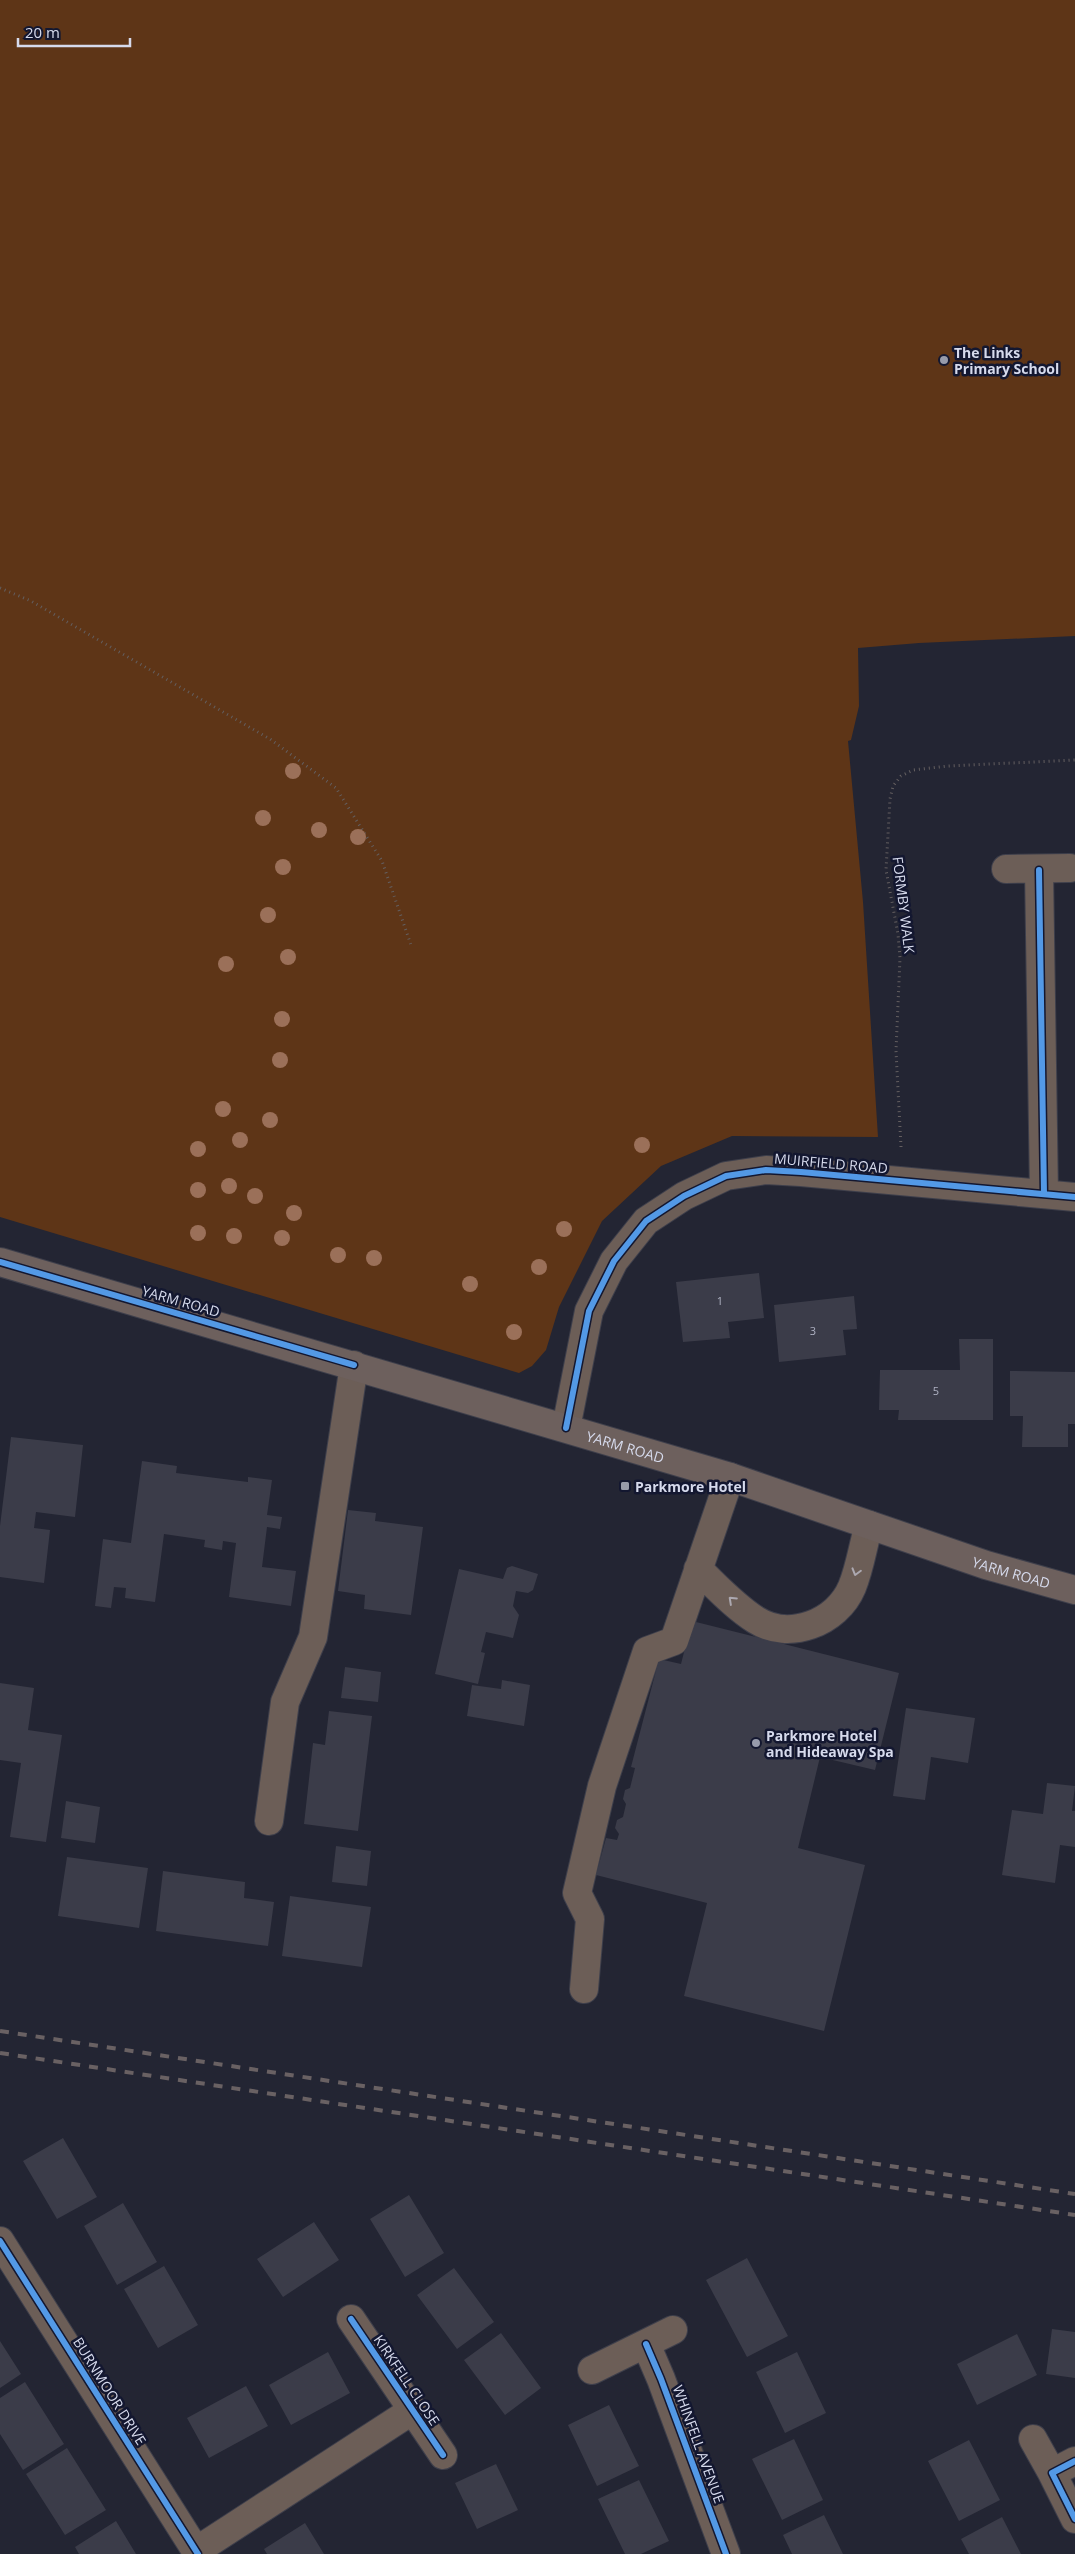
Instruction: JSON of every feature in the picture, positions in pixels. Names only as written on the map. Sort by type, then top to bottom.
[{"type":"main road","name":"YARM ROAD","points":[[0,1262],[730,1477],[986,1565],[1075,1590]]},
{"type":"street","points":[[1006,869],[1039,870],[1070,868]]},
{"type":"street","points":[[1039,870],[1044,1194]]},
{"type":"street","name":"MUIRFIELD ROAD","points":[[566,1428],[588,1311],[614,1261],[646,1221],[684,1196],[726,1176],[766,1170],[1075,1197]]},
{"type":"street","points":[[269,1820],[285,1702],[312,1637],[354,1365]]},
{"type":"street","points":[[584,1989],[590,1919],[577,1893],[602,1786],[647,1651],[674,1641],[730,1477]]},
{"type":"street","points":[[698,1569],[743,1611],[758,1621],[780,1628],[805,1627],[824,1620],[840,1609],[852,1588],[869,1525]]},
{"type":"street","name":"BURNMOOR DRIVE","points":[[0,2241],[197,2552]]},
{"type":"street","name":"KIRKFELL CLOSE","points":[[351,2319],[443,2456]]},
{"type":"street","points":[[592,2370],[673,2330]]},
{"type":"street","name":"WHINFELL AVENUE","points":[[646,2344],[662,2379],[726,2554]]},
{"type":"street","name":"KIRKFELL CLOSE","points":[[197,2552],[413,2410]]},
{"type":"street","points":[[1033,2439],[1063,2467],[1075,2519]]},
{"type":"path","points":[[0,588],[31,602],[270,739],[336,788],[382,861],[411,945]]},
{"type":"shaded area","points":[[0,0],[1075,0],[1075,636],[919,643],[858,648],[859,706],[851,740],[848,741],[863,902],[878,1137],[732,1136],[661,1166],[602,1221],[559,1307],[546,1350],[532,1366],[519,1373],[0,1217]]},
{"type":"building","points":[[759,1273],[764,1318],[728,1322],[730,1338],[683,1342],[676,1282]]},
{"type":"building","points":[[854,1296],[857,1329],[843,1330],[846,1355],[779,1362],[774,1305]]},
{"type":"building","points":[[959,1339],[993,1339],[993,1420],[898,1420],[899,1410],[879,1410],[880,1370],[960,1370]]},
{"type":"building","points":[[1010,1371],[1075,1372],[1075,1424],[1068,1424],[1068,1447],[1022,1447],[1023,1416],[1010,1416]]},
{"type":"building","points":[[11,1437],[83,1445],[75,1517],[36,1512],[34,1528],[50,1530],[44,1583],[0,1577],[0,1526]]},
{"type":"building","points":[[142,1461],[177,1466],[176,1473],[248,1482],[248,1477],[272,1480],[267,1515],[282,1517],[280,1529],[267,1527],[262,1567],[296,1571],[291,1606],[229,1597],[236,1543],[223,1541],[222,1550],[204,1547],[205,1540],[164,1534],[155,1602],[125,1598],[126,1588],[114,1587],[111,1608],[95,1606],[103,1539],[131,1543]]},
{"type":"building","points":[[348,1510],[376,1513],[375,1521],[423,1527],[411,1615],[364,1609],[365,1595],[338,1591]]},
{"type":"building","points":[[512,1566],[538,1574],[533,1590],[528,1593],[516,1591],[513,1606],[519,1615],[513,1638],[486,1632],[481,1652],[485,1653],[478,1684],[435,1674],[459,1569],[503,1579],[507,1568]]},
{"type":"building","points":[[692,1621],[899,1673],[875,1770],[820,1757],[798,1848],[865,1865],[824,2031],[684,1996],[707,1903],[596,1875],[606,1838],[617,1840],[619,1834],[615,1828],[617,1820],[623,1817],[626,1804],[623,1799],[625,1790],[630,1788],[635,1768],[631,1767],[659,1659],[681,1664]]},
{"type":"building","points":[[345,1667],[381,1672],[378,1702],[341,1698]]},
{"type":"building","points":[[502,1680],[530,1685],[524,1726],[467,1716],[472,1685],[501,1689]]},
{"type":"building","points":[[0,1683],[34,1688],[28,1730],[62,1735],[46,1842],[10,1837],[21,1763],[0,1760]]},
{"type":"building","points":[[906,1708],[975,1718],[968,1763],[931,1757],[925,1800],[893,1796]]},
{"type":"building","points":[[329,1711],[372,1716],[358,1831],[304,1824],[313,1743],[325,1745]]},
{"type":"building","points":[[1047,1783],[1075,1786],[1072,1811],[1075,1811],[1075,1847],[1060,1845],[1055,1883],[1002,1875],[1012,1810],[1043,1814]]},
{"type":"building","points":[[66,1801],[100,1807],[95,1843],[61,1838]]},
{"type":"building","points":[[336,1846],[371,1851],[367,1886],[332,1882]]},
{"type":"building","points":[[67,1857],[148,1868],[139,1928],[58,1916]]},
{"type":"building","points":[[163,1871],[245,1882],[244,1898],[274,1902],[268,1946],[156,1931]]},
{"type":"building","points":[[290,1896],[371,1907],[362,1967],[282,1956]]},
{"type":"building","points":[[63,2138],[97,2197],[57,2219],[23,2161]]},
{"type":"building","points":[[409,2195],[444,2253],[405,2277],[370,2219]]},
{"type":"building","points":[[123,2203],[157,2262],[117,2285],[84,2226]]},
{"type":"building","points":[[314,2222],[339,2260],[283,2297],[257,2259]]},
{"type":"building","points":[[747,2258],[788,2336],[747,2357],[706,2280]]},
{"type":"building","points":[[164,2266],[198,2325],[158,2348],[124,2289]]},
{"type":"building","points":[[454,2268],[494,2322],[457,2349],[417,2295]]},
{"type":"building","points":[[1052,2329],[1075,2332],[1075,2378],[1046,2374]]},
{"type":"building","points":[[501,2333],[541,2388],[505,2415],[464,2360]]},
{"type":"building","points":[[1017,2334],[1037,2375],[977,2405],[957,2364]]},
{"type":"building","points":[[0,2341],[21,2374],[0,2388]]},
{"type":"building","points":[[328,2352],[350,2393],[291,2425],[269,2385]]},
{"type":"building","points":[[797,2352],[826,2413],[785,2433],[756,2372]]},
{"type":"building","points":[[25,2382],[64,2444],[23,2470],[0,2434],[0,2398]]},
{"type":"building","points":[[246,2386],[268,2426],[209,2458],[187,2418]]},
{"type":"building","points":[[609,2405],[639,2466],[597,2486],[568,2425]]},
{"type":"building","points":[[794,2439],[823,2500],[782,2520],[752,2459]]},
{"type":"building","points":[[969,2440],[1000,2500],[959,2521],[928,2461]]},
{"type":"building","points":[[67,2448],[106,2510],[65,2535],[26,2474]]},
{"type":"building","points":[[496,2464],[518,2510],[477,2529],[455,2483]]},
{"type":"building","points":[[639,2480],[669,2541],[641,2554],[625,2554],[598,2499]]},
{"type":"building","points":[[824,2515],[843,2554],[792,2554],[783,2535]]},
{"type":"building","points":[[1002,2517],[1021,2554],[969,2554],[961,2539]]},
{"type":"building","points":[[116,2521],[136,2554],[79,2554],[75,2547]]},
{"type":"building","points":[[305,2523],[324,2554],[267,2554],[264,2549]]},
{"type":"railway","points":[[0,2031],[1075,2194]]},
{"type":"railway","points":[[0,2053],[1075,2215]]},
{"type":"cycle path","points":[[1039,870],[1044,1194]]},
{"type":"cycle path","points":[[566,1428],[589,1311],[614,1261],[646,1221],[684,1196],[726,1176],[766,1170],[801,1172],[1075,1197]]},
{"type":"cycle path","points":[[0,1262],[354,1365]]},
{"type":"cycle path","points":[[0,2241],[198,2554]]},
{"type":"cycle path","points":[[351,2319],[443,2455]]},
{"type":"cycle path","points":[[646,2344],[661,2379],[726,2554]]},
{"type":"cycle path","points":[[1075,2461],[1052,2473],[1075,2519]]},
{"type":"place","name":"The Links Primary School","points":[[944,360]]},
{"type":"place","name":"Parkmore Hotel","points":[[625,1486]]},
{"type":"place","name":"Parkmore Hotel and Hideaway Spa","points":[[756,1743]]}]
